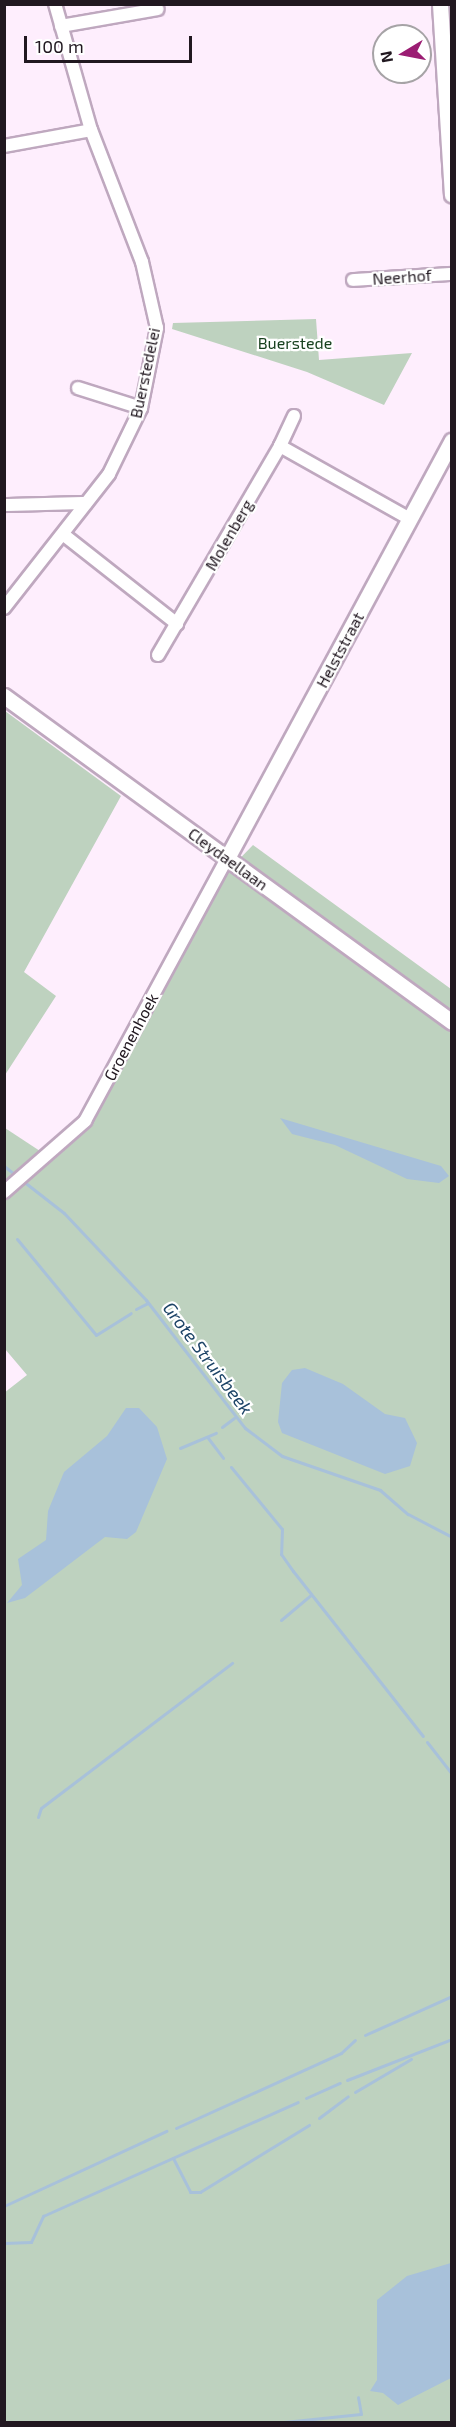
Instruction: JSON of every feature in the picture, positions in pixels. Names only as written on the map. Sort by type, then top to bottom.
[{"type":"street","name":"Buerstedelei","points":[[4,608],[64,536],[109,474],[141,408],[157,328],[155,306],[91,130],[55,4]]},
{"type":"street","points":[[440,4],[452,195]]},
{"type":"street","points":[[61,26],[158,9]]},
{"type":"street","points":[[4,146],[91,130]]},
{"type":"street","name":"Neerhof","points":[[353,280],[452,274]]},
{"type":"street","points":[[78,388],[141,408]]},
{"type":"street","name":"Molenberg","points":[[158,655],[280,446],[294,416]]},
{"type":"street","name":"Helststraat","points":[[227,858],[452,441]]},
{"type":"street","points":[[280,446],[410,519]]},
{"type":"street","points":[[4,505],[86,503]]},
{"type":"street","points":[[64,536],[177,624]]},
{"type":"street","name":"Cleydaellaan","points":[[4,696],[452,1022]]},
{"type":"street","name":"Groenenhoek","points":[[8,1189],[85,1121],[227,858]]},
{"type":"green space","name":"Buerstede","points":[[316,319],[319,360],[412,353],[384,405],[307,372],[172,329],[173,323]]},
{"type":"green space","points":[[5,711],[121,796],[24,972],[56,996],[5,1075]]},
{"type":"green space","points":[[253,845],[451,989],[451,2422],[5,2422],[4,1393],[27,1375],[5,1349],[4,1199],[89,1124],[216,883]]},
{"type":"green space","points":[[5,1128],[43,1153],[5,1183]]},
{"type":"water","points":[[280,1118],[441,1166],[449,1176],[439,1183],[407,1179],[335,1145],[292,1134]]},
{"type":"water","points":[[305,1368],[343,1384],[385,1414],[405,1418],[417,1443],[410,1466],[385,1474],[282,1433],[278,1422],[282,1383],[292,1370]]},
{"type":"water","points":[[126,1408],[139,1408],[157,1427],[167,1459],[136,1532],[127,1539],[105,1537],[25,1598],[7,1603],[22,1585],[18,1559],[46,1540],[48,1511],[64,1472],[107,1436]]},
{"type":"water","points":[[451,2263],[451,2378],[398,2405],[383,2393],[370,2391],[377,2380],[377,2300],[407,2276]]},
{"type":"waterway","name":"Grote Struisbeek","points":[[4,1166],[18,1177]]},
{"type":"waterway","name":"Grote Struisbeek","points":[[23,1181],[64,1213],[146,1300],[245,1428],[282,1456],[380,1490],[408,1514],[452,1537]]},
{"type":"waterway","points":[[17,1239],[96,1335],[131,1313]]},
{"type":"waterway","points":[[136,1309],[148,1303]]},
{"type":"waterway","points":[[222,1427],[234,1418]]},
{"type":"waterway","points":[[180,1448],[216,1433]]},
{"type":"waterway","points":[[208,1438],[223,1458]]},
{"type":"waterway","points":[[231,1467],[282,1529],[281,1554],[293,1571],[423,1736]]},
{"type":"waterway","points":[[281,1620],[311,1595]]},
{"type":"waterway","points":[[38,1817],[41,1808],[232,1663]]},
{"type":"waterway","points":[[427,1742],[452,1774]]},
{"type":"waterway","points":[[365,2035],[452,1996]]},
{"type":"waterway","points":[[347,2080],[452,2039]]},
{"type":"waterway","points":[[176,2128],[341,2053],[355,2040]]},
{"type":"waterway","points":[[355,2092],[411,2059]]},
{"type":"waterway","points":[[306,2098],[340,2083]]},
{"type":"waterway","points":[[319,2118],[348,2096]]},
{"type":"waterway","points":[[4,2243],[31,2242],[43,2216],[298,2102]]},
{"type":"waterway","points":[[173,2158],[190,2192],[200,2192],[309,2125]]},
{"type":"waterway","points":[[4,2206],[166,2131]]},
{"type":"waterway","points":[[284,2422],[361,2414],[358,2397]]}]
